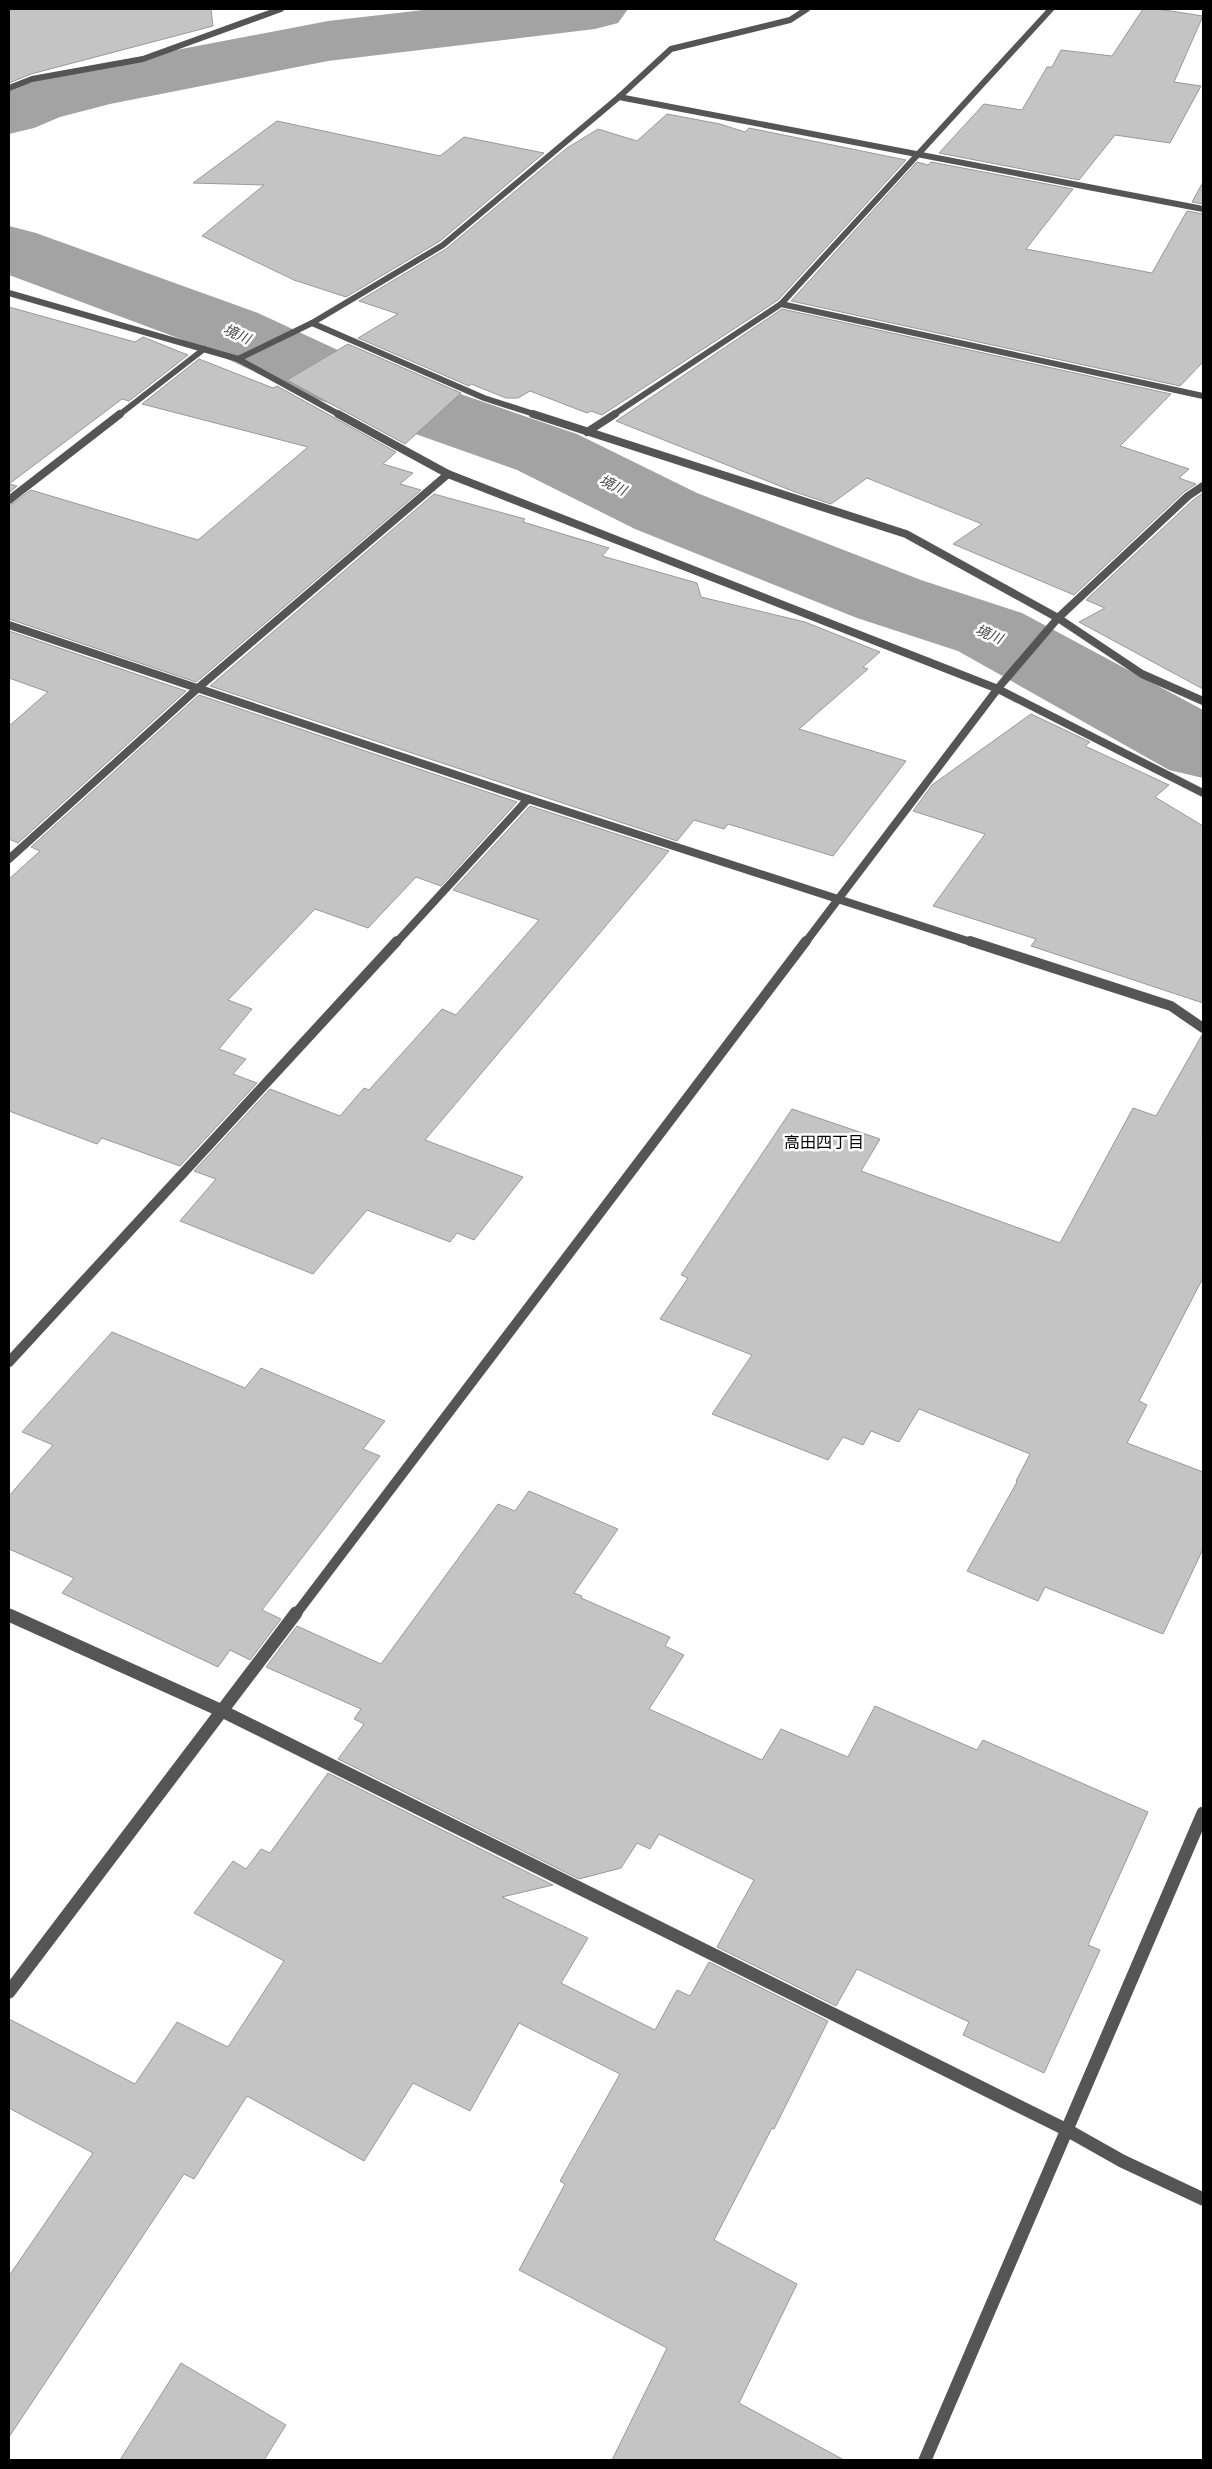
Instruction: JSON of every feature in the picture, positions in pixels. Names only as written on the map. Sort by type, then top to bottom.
[{"type":"street","points":[[9,88],[32,79],[143,59],[281,9]]},
{"type":"street","points":[[238,359],[312,323],[442,245],[619,97],[671,49],[790,20],[807,9]]},
{"type":"street","points":[[587,432],[781,304],[1051,9]]},
{"type":"street","points":[[619,97],[918,156],[1203,209]]},
{"type":"street","points":[[9,293],[238,359],[448,474],[999,688],[1203,793]]},
{"type":"street","points":[[781,304],[1203,396]]},
{"type":"street","points":[[312,323],[484,398],[906,534],[1058,618],[1142,674],[1203,701]]},
{"type":"street","points":[[9,500],[204,349]]},
{"type":"street","points":[[9,859],[198,688],[448,474]]},
{"type":"street","points":[[9,1992],[838,897],[999,688],[1058,618],[1188,496],[1203,486]]},
{"type":"street","points":[[9,625],[528,799],[838,897],[1171,1006],[1203,1028]]},
{"type":"street","points":[[9,1362],[528,799]]},
{"type":"street","points":[[9,1615],[222,1711],[1067,2130],[1122,2161],[1203,2199]]},
{"type":"street","points":[[925,2460],[1203,1813]]},
{"type":"building","points":[[9,9],[211,9],[213,26],[31,74],[9,83]]},
{"type":"building","points":[[1143,9],[1158,9],[1203,16],[1174,82],[1201,86],[1170,143],[1115,135],[1079,180],[939,153],[984,104],[1022,110],[1047,67],[1052,67],[1061,50],[1112,56]]},
{"type":"building","points":[[667,114],[720,124],[745,132],[749,128],[906,160],[778,300],[602,415],[591,411],[587,413],[530,391],[518,398],[506,398],[471,384],[469,386],[358,338],[398,314],[359,301],[446,249],[567,148],[598,129],[637,141]]},
{"type":"building","points":[[277,121],[440,156],[464,137],[544,153],[440,241],[346,297],[294,280],[202,236],[264,185],[193,183]]},
{"type":"building","points":[[917,162],[928,165],[931,162],[1073,189],[1026,249],[1152,273],[1187,211],[1203,214],[1203,362],[1180,386],[791,301]]},
{"type":"building","points":[[1203,182],[1203,204],[1192,202]]},
{"type":"building","points":[[9,307],[135,342],[143,337],[188,355],[129,401],[122,399],[9,484]]},
{"type":"building","points":[[782,309],[1171,394],[1120,446],[1189,469],[1179,478],[1196,484],[1184,492],[1074,595],[953,544],[982,524],[867,478],[831,504],[795,492],[616,421]]},
{"type":"building","points":[[348,344],[461,393],[405,444],[287,380]]},
{"type":"building","points":[[199,359],[273,388],[277,386],[396,452],[383,464],[413,473],[400,484],[421,490],[196,682],[9,619],[9,506],[31,490],[198,540],[308,447],[142,404]]},
{"type":"building","points":[[9,484],[17,486],[9,493]]},
{"type":"building","points":[[1203,493],[1203,689],[1079,622],[1105,608],[1086,600],[1192,501]]},
{"type":"building","points":[[434,494],[525,519],[523,522],[609,548],[602,556],[697,583],[701,597],[805,622],[880,652],[863,667],[868,669],[799,729],[906,761],[833,856],[728,824],[724,829],[694,820],[677,841],[210,686]]},
{"type":"building","points":[[9,631],[186,691],[18,843],[9,839],[9,726],[48,692],[9,678]]},
{"type":"building","points":[[199,695],[517,802],[441,886],[416,877],[368,928],[315,909],[228,1000],[252,1009],[219,1049],[246,1059],[233,1074],[257,1083],[180,1166],[102,1138],[97,1144],[9,1111],[9,879],[40,851],[31,847]]},
{"type":"building","points":[[1031,714],[1090,742],[1085,746],[1169,785],[1155,797],[1203,826],[1203,1003],[1031,946],[1036,939],[933,906],[985,834],[913,811],[932,785]]},
{"type":"building","points":[[530,806],[669,851],[425,1140],[523,1177],[474,1240],[457,1233],[450,1242],[367,1210],[313,1274],[180,1221],[216,1179],[194,1171],[270,1089],[340,1116],[364,1088],[369,1090],[442,1009],[456,1015],[539,920],[453,890]]},
{"type":"building","points":[[1202,1035],[1203,1278],[1139,1401],[1147,1405],[1127,1443],[1203,1472],[1203,1549],[1163,1634],[1045,1587],[1038,1601],[967,1571],[1017,1482],[1030,1454],[919,1409],[899,1442],[871,1431],[863,1445],[843,1437],[828,1460],[712,1414],[752,1355],[660,1319],[688,1278],[681,1275],[792,1109],[880,1139],[861,1171],[1060,1243],[1133,1108],[1156,1116]]},
{"type":"building","points":[[112,1332],[245,1388],[261,1368],[385,1421],[363,1449],[380,1456],[262,1610],[281,1619],[250,1660],[230,1650],[218,1667],[62,1593],[74,1578],[9,1549],[9,1496],[53,1445],[22,1432]]},
{"type":"building","points":[[529,1491],[618,1529],[574,1593],[582,1596],[581,1598],[670,1637],[665,1646],[684,1655],[649,1709],[762,1760],[781,1729],[848,1757],[875,1706],[977,1750],[983,1740],[1148,1812],[1088,1945],[1100,1950],[1044,2073],[963,2035],[969,2022],[857,1969],[836,2006],[717,1947],[754,1880],[659,1834],[650,1849],[637,1843],[621,1868],[579,1879],[338,1759],[364,1724],[354,1719],[361,1709],[266,1667],[297,1626],[381,1664],[498,1504],[515,1511]]},
{"type":"building","points":[[328,1773],[553,1885],[502,1897],[588,1938],[561,1983],[655,2030],[677,1990],[690,1996],[709,1962],[828,2021],[774,2129],[772,2128],[714,2240],[797,2284],[739,2403],[844,2460],[612,2460],[667,2348],[519,2270],[565,2184],[560,2181],[620,2074],[519,2023],[470,2111],[413,2083],[364,2161],[247,2096],[194,2179],[184,2174],[9,2437],[9,2276],[93,2153],[9,2108],[9,2019],[135,2084],[177,2022],[228,2047],[284,1961],[194,1913],[233,1861],[246,1869],[261,1849],[270,1853]]},
{"type":"building","points":[[181,2363],[286,2425],[264,2460],[120,2460]]},
{"type":"waterway","name":"境川","points":[[9,113],[36,102],[108,84],[328,41],[595,9]]},
{"type":"waterway","name":"境川","points":[[9,249],[230,330],[326,375],[547,452],[666,511],[889,599],[990,632],[1203,749]]},
{"type":"district","name":"高田四丁目","points":[[824,1142]]}]
